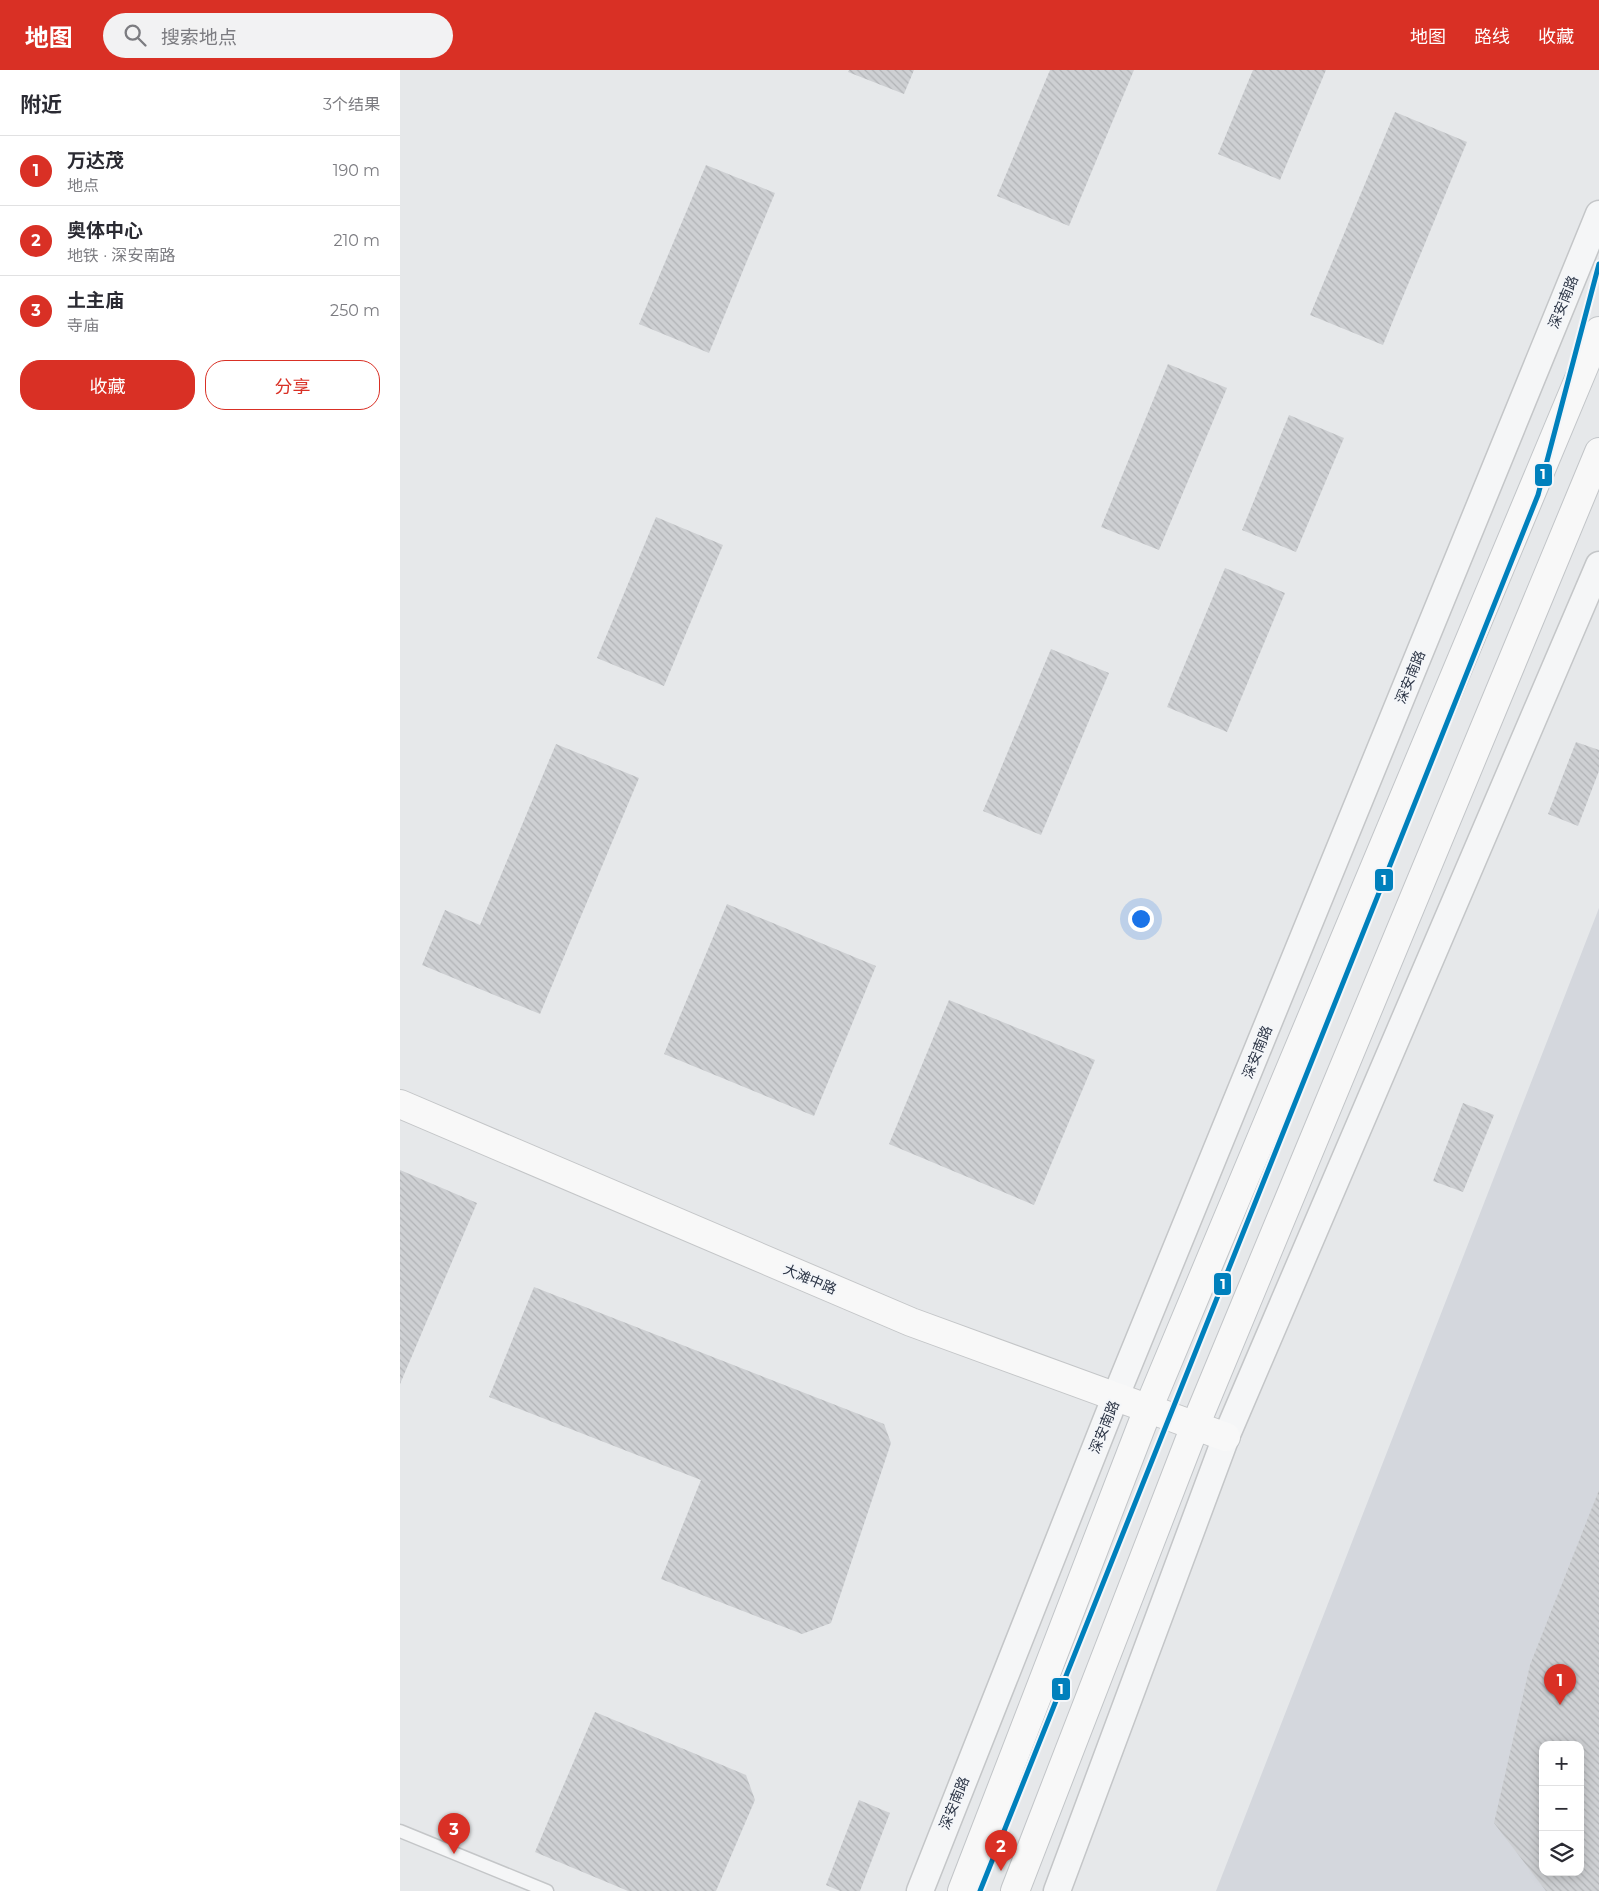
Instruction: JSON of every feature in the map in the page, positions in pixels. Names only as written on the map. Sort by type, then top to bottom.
[{"type":"main road","points":[[962,1891],[1148,1410],[1599,331]]},
{"type":"main road","points":[[1015,1891],[1195,1426],[1599,452]]},
{"type":"main road","name":"大滩中路","points":[[400,1104],[911,1322],[1226,1437]]},
{"type":"street","name":"深安南路","points":[[920,1891],[1115,1398],[1599,214]]},
{"type":"street","points":[[1057,1891],[1226,1437],[1599,565]]},
{"type":"lane","points":[[400,1831],[547,1891]]},
{"type":"shaded area","points":[[1599,908],[1599,1891],[1216,1891]]},
{"type":"building","points":[[849,70],[914,70],[904,94],[848,72]]},
{"type":"building","points":[[1050,70],[1134,70],[1069,226],[997,196]]},
{"type":"building","points":[[1253,70],[1326,70],[1280,180],[1218,154]]},
{"type":"building","points":[[1395,112],[1467,142],[1383,345],[1310,315]]},
{"type":"building","points":[[706,165],[775,193],[709,353],[639,324]]},
{"type":"building","points":[[1168,364],[1227,388],[1159,550],[1101,527]]},
{"type":"building","points":[[1289,415],[1344,438],[1296,552],[1242,530]]},
{"type":"building","points":[[656,517],[723,545],[664,686],[597,658]]},
{"type":"building","points":[[1225,568],[1285,593],[1227,732],[1167,707]]},
{"type":"building","points":[[1051,649],[1109,673],[1041,835],[983,811]]},
{"type":"building","points":[[1576,742],[1599,750],[1599,771],[1578,826],[1548,814]]},
{"type":"building","points":[[556,744],[639,778],[540,1014],[422,965],[445,910],[480,925]]},
{"type":"building","points":[[727,904],[876,966],[814,1116],[664,1054]]},
{"type":"building","points":[[949,1000],[1095,1060],[1034,1205],[889,1144]]},
{"type":"building","points":[[1463,1103],[1494,1115],[1463,1192],[1433,1181]]},
{"type":"building","points":[[400,1170],[477,1203],[400,1384]]},
{"type":"building","points":[[534,1287],[884,1424],[891,1443],[831,1623],[802,1634],[661,1579],[701,1480],[489,1397]]},
{"type":"building","points":[[1599,1490],[1599,1891],[1546,1891],[1494,1823],[1530,1665]]},
{"type":"building","points":[[595,1712],[746,1775],[755,1800],[716,1891],[628,1891],[535,1852]]},
{"type":"building","points":[[859,1800],[890,1813],[860,1891],[840,1891],[826,1885]]},
{"type":"transit line","name":"1","points":[[980,1891],[1538,495],[1599,264]]},
{"type":"place","name":"万达茂","points":[[1560,1705]]},
{"type":"place","name":"土主庙","points":[[454,1854]]},
{"type":"place","name":"奥体中心","points":[[1001,1871]]}]
